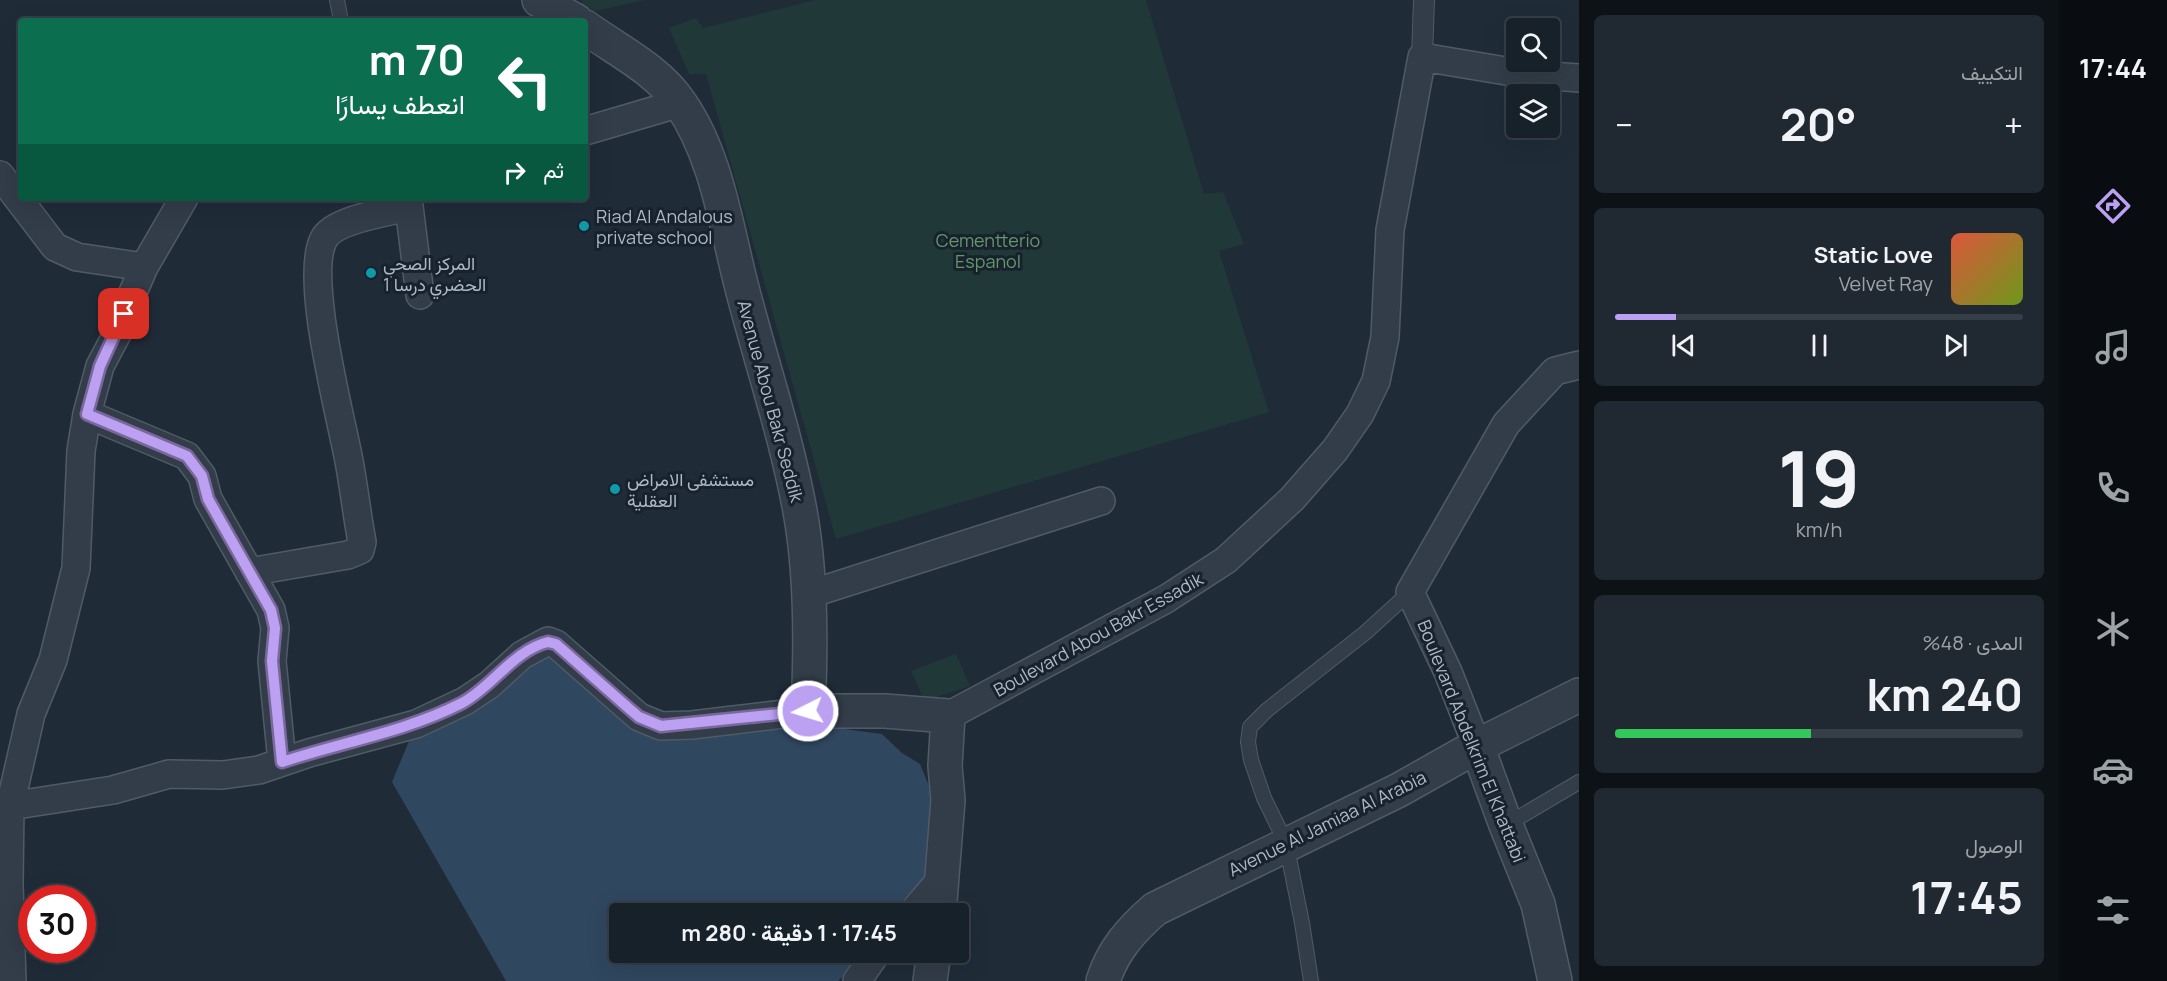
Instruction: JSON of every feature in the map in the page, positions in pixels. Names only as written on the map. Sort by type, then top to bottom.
[{"type":"street","name":"Avenue Abou Bakr Seddik","points":[[539,0],[577,17]]},
{"type":"street","points":[[1424,0],[1422,57],[1524,74],[1579,78]]},
{"type":"street","name":"Avenue Abou Bakr Seddik","points":[[588,25],[659,78],[680,103],[700,141],[723,210],[742,289],[789,454],[801,515],[807,595],[808,711]]},
{"type":"street","name":"Boulevard Abou Bakr Essadik","points":[[948,716],[1166,599],[1226,560],[1292,499],[1335,450],[1360,414],[1377,381],[1385,337],[1390,230],[1422,57]]},
{"type":"street","points":[[588,130],[680,103]]},
{"type":"street","points":[[0,175],[18,199]]},
{"type":"street","points":[[20,201],[55,248],[77,257],[144,267]]},
{"type":"street","points":[[12,981],[5,811],[31,714],[53,660],[76,568],[81,451],[87,414],[100,366],[118,332],[144,267],[182,201]]},
{"type":"street","points":[[249,572],[348,555],[360,550],[362,542],[320,303],[320,246],[332,230],[349,222],[408,203],[420,295]]},
{"type":"street","points":[[1410,592],[1491,447],[1522,404],[1555,371],[1579,365]]},
{"type":"street","points":[[87,414],[187,456],[202,476],[208,499],[271,610],[275,628],[272,661],[282,762]]},
{"type":"street","points":[[807,595],[1101,501]]},
{"type":"street","name":"Boulevard Abdelkrim El Khattabi","points":[[1410,592],[1448,672],[1506,825],[1539,904],[1555,981]]},
{"type":"street","points":[[5,811],[113,790],[169,774],[223,775],[260,770],[416,724],[465,701],[489,685],[522,655],[548,642],[556,644],[639,717],[661,726],[808,711],[885,711],[948,716],[945,766],[948,800],[940,903]]},
{"type":"street","name":"Avenue Al Jamiaa Al Arabia","points":[[1102,981],[1109,962],[1129,932],[1155,909],[1286,843],[1399,790],[1477,746],[1579,695]]},
{"type":"street","points":[[921,903],[944,876]]},
{"type":"street","points":[[857,981],[869,963]]},
{"type":"street","points":[[930,981],[932,963]]},
{"type":"lane","points":[[337,0],[340,18]]},
{"type":"lane","points":[[1311,981],[1286,843],[1264,798],[1251,760],[1248,742],[1250,727],[1267,710],[1365,633],[1410,592]]},
{"type":"lane","points":[[1506,825],[1579,782]]},
{"type":"green space","points":[[582,0],[645,0],[582,14]]},
{"type":"green space","name":"Cementterio Espanol","points":[[815,0],[1146,0],[1204,194],[1223,192],[1244,244],[1219,251],[1269,412],[836,539],[706,74],[689,74],[669,28],[696,18],[703,28]]},
{"type":"green space","points":[[956,654],[970,686],[925,701],[911,671]]},
{"type":"water","points":[[548,641],[644,733],[798,723],[882,734],[902,753],[920,764],[935,801],[932,870],[900,903],[609,903],[609,963],[857,963],[838,981],[506,981],[392,782],[416,724]]},
{"type":"place","name":"Riad Al Andalous private school","points":[[584,226]]},
{"type":"place","name":"المركز الصحي الحضري درسا 1","points":[[371,273]]},
{"type":"place","name":"مستشفى الامراض العقلية","points":[[615,489]]},
{"type":"route","points":[[124,314],[118,332],[100,366],[87,414],[187,456],[202,476],[208,499],[271,610],[275,628],[272,661],[282,762],[416,724],[439,714],[489,685],[522,655],[548,642],[556,644],[567,652],[610,694],[639,717],[661,726],[692,725],[808,711]]}]
